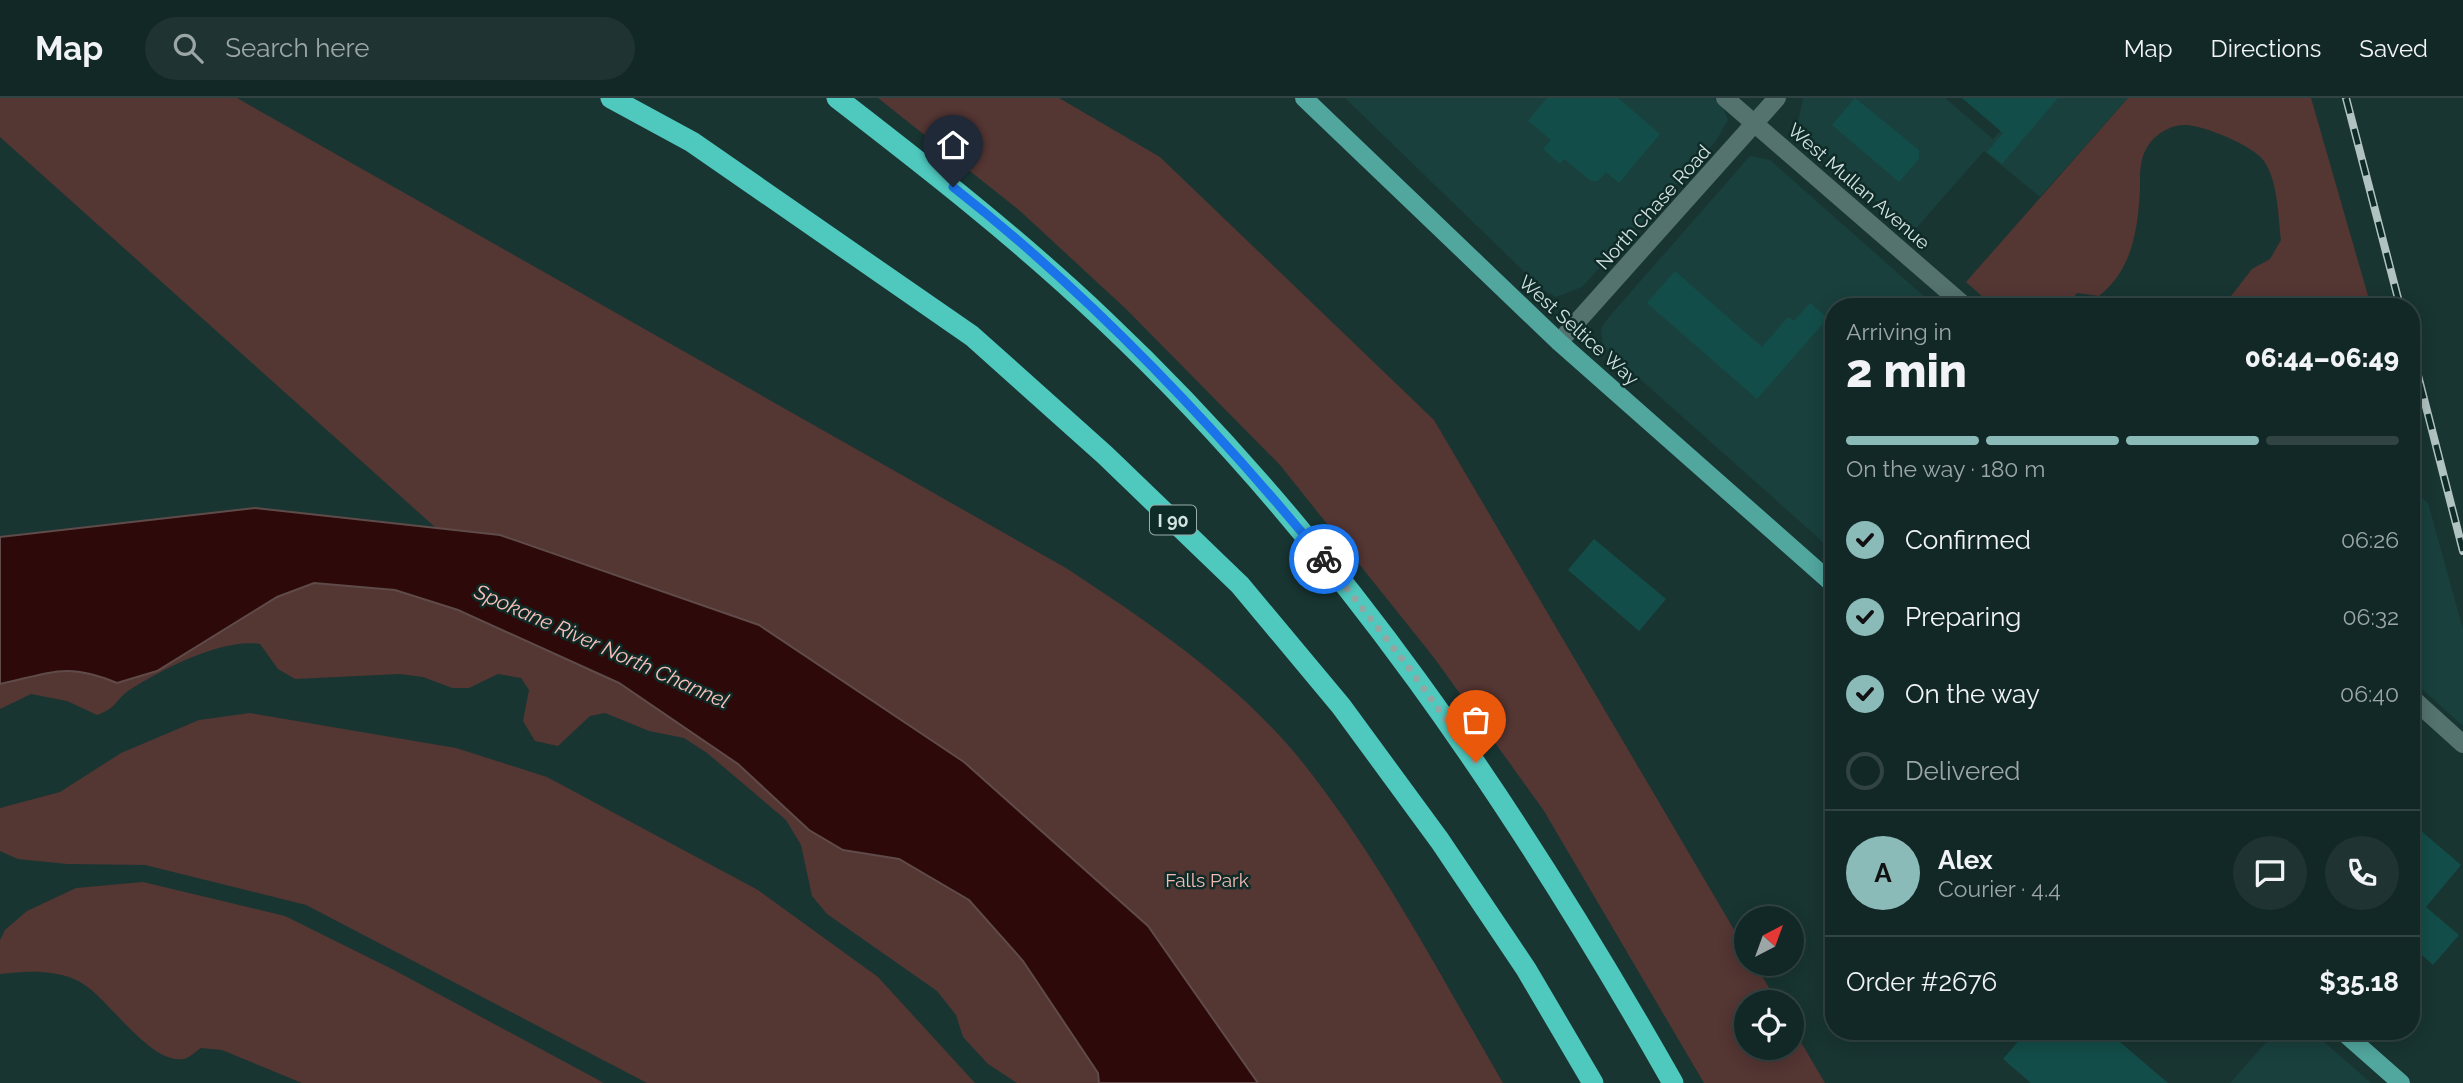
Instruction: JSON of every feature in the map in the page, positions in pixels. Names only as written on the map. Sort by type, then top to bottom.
[{"type":"highway","name":"I 90","points":[[611,98],[692,142],[972,336],[1105,455],[1240,585],[1341,706],[1440,841],[1526,969],[1593,1083]]},
{"type":"highway","points":[[837,98],[972,202],[1040,260],[1106,322],[1234,454],[1353,595],[1455,732],[1515,819],[1679,1083]]},
{"type":"highway","points":[[1613,977],[1673,1083]]},
{"type":"main road","name":"West Seltice Way","points":[[1304,98],[1559,342],[1825,577]]},
{"type":"main road","points":[[2352,1040],[2401,1083]]},
{"type":"street","name":"West Mullan Avenue","points":[[1725,98],[1956,298]]},
{"type":"street","name":"North Chase Road","points":[[1559,342],[1777,98]]},
{"type":"street","points":[[2420,705],[2463,744]]},
{"type":"shaded area","points":[[1345,98],[1714,98],[1722,105],[1728,120],[1716,141],[1582,287],[1556,297],[1542,289]]},
{"type":"shaded area","points":[[1803,98],[1945,98],[1993,139],[2029,98],[2128,98],[2040,197],[1984,151],[1911,234],[1840,166],[1802,134],[1798,122]]},
{"type":"shaded area","points":[[1750,156],[1770,160],[1926,298],[1825,298],[1825,544],[1603,346],[1601,329]]},
{"type":"shaded area","points":[[2420,496],[2428,503],[2463,629],[2463,726],[2420,687]]},
{"type":"shaded area","points":[[2268,1040],[2322,1040],[2371,1083],[2230,1083]]},
{"type":"green space","name":"Falls Park","points":[[0,98],[237,98],[1066,568],[1161,633],[1222,680],[1278,734],[1303,763],[1384,879],[1503,1083],[1258,1083],[1148,926],[759,625],[500,535],[436,528],[0,137]]},
{"type":"green space","points":[[878,98],[1059,98],[1160,157],[1434,420],[1734,930],[1734,976],[1762,976],[1770,990],[1734,990],[1734,1060],[1804,1060],[1804,1047],[1825,1083],[1704,1083],[1544,811],[1435,659],[1280,465],[1126,309],[1019,210]]},
{"type":"green space","points":[[2128,98],[2311,98],[2369,298],[2230,298],[2252,269],[2270,259],[2281,240],[2275,188],[2269,169],[2259,155],[2228,138],[2187,125],[2171,127],[2162,132],[2146,148],[2141,165],[2139,204],[2131,248],[2119,274],[2099,296],[2077,293],[2074,298],[1984,298],[1966,282]]},
{"type":"green space","points":[[314,583],[395,590],[458,610],[619,683],[738,764],[809,830],[843,850],[899,859],[969,900],[1023,961],[1098,1073],[1099,1083],[1017,1083],[988,1064],[963,1037],[956,1015],[937,991],[827,914],[812,896],[801,845],[786,820],[707,753],[684,738],[649,731],[605,713],[590,716],[558,746],[535,741],[523,721],[529,690],[521,678],[498,674],[469,688],[452,688],[423,677],[400,674],[295,679],[278,669],[260,644],[245,643],[211,650],[176,664],[131,689],[113,706],[97,715],[67,701],[31,694],[0,709],[0,684],[46,673],[71,671],[117,683],[277,597]]},
{"type":"green space","points":[[250,713],[456,748],[547,777],[758,890],[878,977],[975,1083],[647,1083],[306,905],[145,865],[67,864],[18,859],[0,851],[0,808],[60,792],[121,753],[199,720]]},
{"type":"green space","points":[[143,882],[285,916],[394,970],[604,1083],[302,1083],[222,1050],[201,1048],[183,1059],[170,1058],[143,1041],[80,982],[51,973],[0,974],[0,940],[5,930],[27,911],[76,888]]},
{"type":"water","name":"Spokane River North Channel","points":[[255,508],[500,535],[759,625],[964,762],[1148,926],[1258,1083],[1099,1083],[1098,1073],[1023,961],[969,900],[899,859],[843,850],[809,830],[738,764],[619,683],[458,610],[395,590],[314,583],[277,597],[157,671],[117,683],[84,673],[58,671],[0,684],[0,537]]},
{"type":"building","points":[[1547,98],[1618,98],[1660,134],[1619,183],[1606,172],[1598,181],[1591,181],[1564,159],[1560,164],[1543,149],[1551,140],[1528,121]]},
{"type":"building","points":[[1855,98],[1919,150],[1919,159],[1899,182],[1832,125]]},
{"type":"building","points":[[1962,98],[2058,98],[2002,164],[1987,152],[2003,133]]},
{"type":"building","points":[[1675,271],[1762,347],[1788,317],[1794,321],[1810,303],[1825,316],[1825,321],[1757,399],[1647,303]]},
{"type":"building","points":[[1594,539],[1666,599],[1639,631],[1568,570]]},
{"type":"building","points":[[2420,830],[2461,865],[2426,907],[2459,935],[2433,965],[2420,953]]},
{"type":"building","points":[[2019,1040],[2118,1040],[2168,1083],[2031,1083],[2003,1059]]},
{"type":"railway","points":[[2346,98],[2398,298]]},
{"type":"railway","points":[[2420,383],[2463,551]]},
{"type":"way so far","points":[[1324,559],[1409,668],[1476,762]]},
{"type":"route","points":[[953,187],[1040,260],[1171,387],[1234,454],[1324,559]]}]
